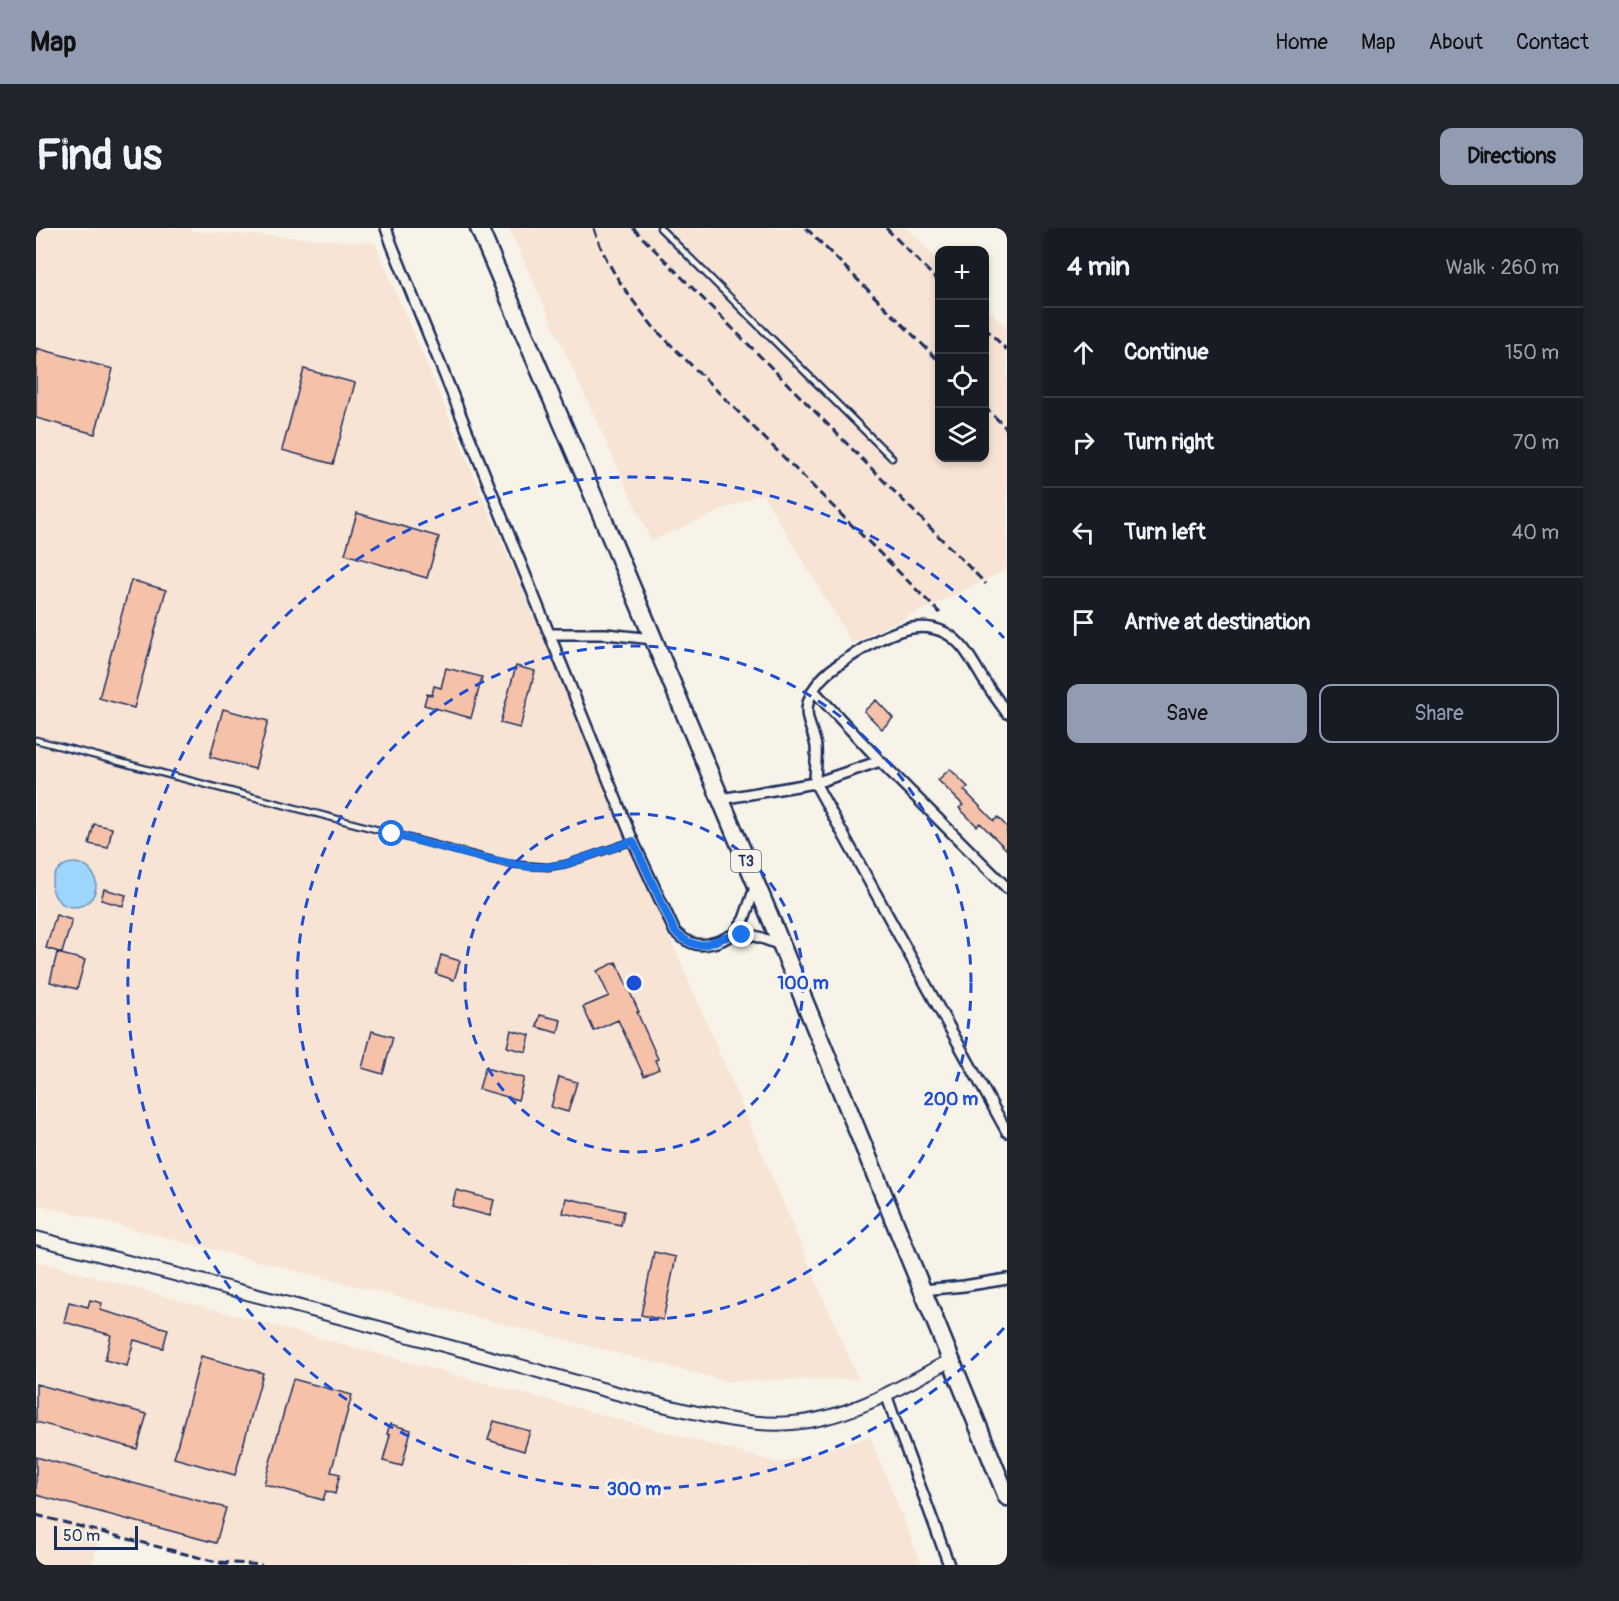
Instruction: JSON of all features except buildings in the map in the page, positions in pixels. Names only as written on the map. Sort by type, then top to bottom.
[{"type":"highway","name":"T3","points":[[479,228],[721,799],[1007,1497]]},
{"type":"street","points":[[386,228],[633,841],[675,932],[685,941],[696,944],[707,945],[734,935],[760,938],[782,946]]},
{"type":"street","points":[[1007,713],[963,648],[944,633],[926,627],[908,628],[889,634],[827,672],[813,690],[807,716],[816,750],[815,783],[1007,1132]]},
{"type":"street","points":[[550,634],[629,635],[653,639]]},
{"type":"street","points":[[813,690],[880,761],[1007,888]]},
{"type":"street","points":[[721,799],[815,783],[880,761]]},
{"type":"street","points":[[734,935],[744,920],[756,885]]},
{"type":"street","points":[[36,1238],[718,1418],[769,1424],[826,1418],[886,1394],[951,1360]]},
{"type":"street","points":[[923,1290],[1007,1279]]},
{"type":"street","points":[[886,1394],[949,1565]]},
{"type":"lane","points":[[660,228],[892,458]]},
{"type":"lane","points":[[36,740],[508,864],[530,867],[566,864],[633,841]]},
{"type":"shaded area","points":[[36,228],[191,228],[192,231],[375,243],[858,1379],[726,1381],[36,1204]]},
{"type":"shaded area","points":[[509,228],[907,228],[935,257],[935,462],[989,462],[989,310],[1007,328],[1007,570],[852,643],[762,493],[651,541]]},
{"type":"shaded area","points":[[36,1261],[779,1463],[870,1437],[922,1565],[228,1565],[101,1531],[92,1565],[36,1565]]},
{"type":"water","points":[[74,863],[83,864],[90,869],[95,876],[95,894],[90,901],[83,906],[74,907],[65,906],[58,901],[53,894],[52,885],[53,876],[58,869],[65,864]]},
{"type":"railway","points":[[594,228],[612,269],[655,329],[940,613]]},
{"type":"railway","points":[[633,228],[986,584]]},
{"type":"railway","points":[[806,228],[935,357]]},
{"type":"railway","points":[[886,228],[935,278]]},
{"type":"railway","points":[[989,332],[1007,350]]},
{"type":"railway","points":[[986,408],[1007,429]]},
{"type":"railway","points":[[36,1515],[228,1565]]},
{"type":"railway","points":[[220,1562],[262,1565]]},
{"type":"route","points":[[392,834],[481,858],[530,867],[566,864],[633,841],[675,932],[685,941],[707,945],[734,935],[742,935]]}]
